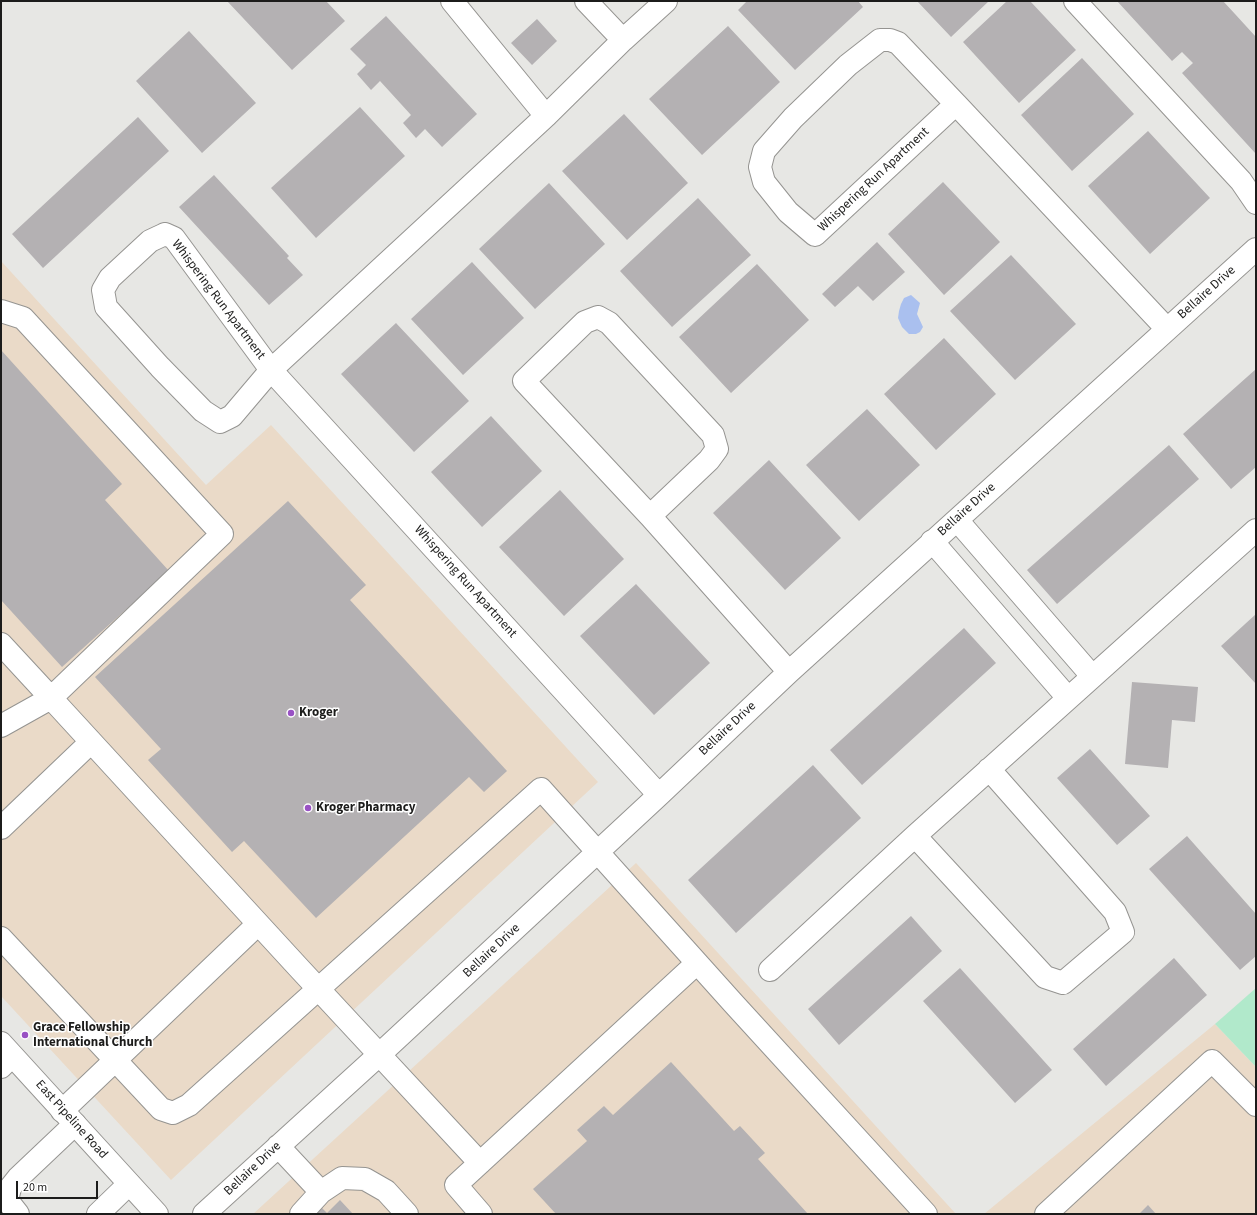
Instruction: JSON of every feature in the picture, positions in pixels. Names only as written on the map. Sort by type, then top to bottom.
[{"type":"street","points":[[452,1],[546,116]]},
{"type":"street","points":[[586,1],[623,40]]},
{"type":"street","name":"Whispering Run Apartment","points":[[659,795],[271,370],[174,238],[165,234],[150,241],[110,278],[103,290],[106,307],[160,367],[203,411],[220,422],[232,416],[271,370],[546,116],[623,40],[666,1]]},
{"type":"street","points":[[1075,1],[1241,181],[1256,203]]},
{"type":"street","name":"Whispering Run Apartment","points":[[956,104],[815,235],[788,212],[764,182],[760,167],[764,151],[793,118],[848,65],[880,40],[890,40],[898,44],[956,104],[1167,329]]},
{"type":"street","name":"Bellaire Drive","points":[[204,1214],[380,1054],[789,672],[1256,249]]},
{"type":"street","points":[[1,311],[23,318],[222,534],[51,698],[1,726]]},
{"type":"street","points":[[650,516],[709,460],[718,449],[714,435],[609,323],[598,317],[585,322],[524,380],[650,516],[789,672]]},
{"type":"street","points":[[957,520],[1092,676]]},
{"type":"street","points":[[770,970],[989,769],[1256,530]]},
{"type":"street","points":[[932,541],[1068,698]]},
{"type":"street","points":[[1,644],[480,1163]]},
{"type":"street","points":[[1,828],[91,742]]},
{"type":"street","points":[[915,836],[1046,977],[1063,983],[1123,932],[1115,912],[989,769]]},
{"type":"street","points":[[1,938],[161,1109],[173,1113],[189,1105],[541,789],[919,1212]]},
{"type":"street","points":[[18,1214],[7,1200],[10,1188],[18,1178],[116,1060],[258,924]]},
{"type":"street","points":[[482,1214],[456,1185],[697,963]]},
{"type":"street","name":"East Pipeline Road","points":[[5,1055],[69,1118],[157,1214]]},
{"type":"street","points":[[1046,1214],[1212,1061],[1256,1105]]},
{"type":"street","points":[[278,1146],[321,1192]]},
{"type":"street","points":[[301,1214],[321,1192],[342,1178],[365,1179],[386,1191],[407,1214]]},
{"type":"street","points":[[98,1214],[129,1184]]},
{"type":"shaded area","points":[[1,261],[206,485],[271,425],[598,782],[171,1180],[1,996]]},
{"type":"shaded area","points":[[636,863],[956,1214],[253,1214]]},
{"type":"shaded area","points":[[1215,1024],[1256,1067],[1256,1214],[984,1214]]},
{"type":"green space","points":[[1256,988],[1256,1067],[1215,1024]]},
{"type":"water","points":[[911,295],[920,303],[917,314],[923,327],[920,332],[916,334],[909,334],[902,327],[898,318],[904,298]]},
{"type":"building","points":[[227,1],[326,1],[345,21],[292,70]]},
{"type":"building","points":[[747,1],[858,1],[863,7],[795,70],[738,10]]},
{"type":"building","points":[[917,1],[989,1],[951,37]]},
{"type":"building","points":[[1007,1],[1030,1],[1076,50],[1019,103],[963,42]]},
{"type":"building","points":[[1117,1],[1223,1],[1256,37],[1256,154],[1182,73],[1193,63],[1182,52],[1172,61]]},
{"type":"building","points":[[386,16],[477,114],[442,147],[425,129],[416,138],[403,123],[411,115],[380,81],[371,90],[357,74],[366,65],[350,49]]},
{"type":"building","points":[[537,19],[557,41],[532,65],[511,43]]},
{"type":"building","points":[[728,26],[780,82],[702,155],[649,99]]},
{"type":"building","points":[[189,31],[256,103],[202,153],[136,81]]},
{"type":"building","points":[[1082,58],[1134,114],[1072,171],[1021,115]]},
{"type":"building","points":[[360,107],[405,156],[316,238],[271,188]]},
{"type":"building","points":[[624,114],[688,183],[627,240],[562,171]]},
{"type":"building","points":[[138,117],[169,151],[43,268],[12,234]]},
{"type":"building","points":[[1148,131],[1210,198],[1150,254],[1088,186]]},
{"type":"building","points":[[214,175],[289,256],[287,258],[303,275],[269,305],[179,207]]},
{"type":"building","points":[[943,182],[1000,242],[944,295],[888,234]]},
{"type":"building","points":[[549,183],[605,244],[535,309],[479,249]]},
{"type":"building","points":[[698,198],[751,255],[672,327],[620,271]]},
{"type":"building","points":[[877,242],[905,272],[873,301],[858,286],[835,307],[822,294]]},
{"type":"building","points":[[1011,255],[1076,324],[1015,380],[950,311]]},
{"type":"building","points":[[472,262],[524,318],[463,375],[411,319]]},
{"type":"building","points":[[757,264],[809,320],[731,393],[679,337]]},
{"type":"building","points":[[396,323],[469,401],[414,452],[341,374]]},
{"type":"building","points":[[944,338],[996,394],[936,450],[884,394]]},
{"type":"building","points":[[1,350],[122,484],[105,500],[169,571],[62,667],[1,600]]},
{"type":"building","points":[[1256,369],[1256,467],[1231,489],[1183,434]]},
{"type":"building","points":[[867,409],[920,465],[859,521],[806,465]]},
{"type":"building","points":[[491,416],[542,471],[482,527],[431,472]]},
{"type":"building","points":[[1169,445],[1199,479],[1057,604],[1027,570]]},
{"type":"building","points":[[769,460],[841,538],[785,590],[713,513]]},
{"type":"building","points":[[560,490],[624,559],[564,616],[499,547]]},
{"type":"building","name":"Kroger","points":[[288,501],[366,585],[350,600],[507,771],[484,792],[469,777],[316,918],[244,841],[232,852],[148,760],[161,749],[95,677]]},
{"type":"building","points":[[636,584],[710,663],[654,715],[580,636]]},
{"type":"building","points":[[1256,614],[1256,684],[1221,646]]},
{"type":"building","points":[[964,628],[996,663],[862,785],[830,750]]},
{"type":"building","points":[[1132,682],[1198,687],[1195,722],[1172,720],[1168,768],[1125,764]]},
{"type":"building","points":[[1090,749],[1150,816],[1117,845],[1057,778]]},
{"type":"building","points":[[813,765],[861,818],[736,933],[688,880]]},
{"type":"building","points":[[1187,836],[1256,914],[1256,956],[1240,970],[1149,869]]},
{"type":"building","points":[[911,916],[942,951],[839,1045],[808,1009]]},
{"type":"building","points":[[1174,958],[1207,995],[1106,1086],[1073,1049]]},
{"type":"building","points":[[960,968],[1052,1070],[1015,1103],[923,1001]]},
{"type":"building","points":[[671,1062],[734,1131],[740,1126],[765,1153],[758,1159],[808,1214],[556,1214],[533,1189],[587,1141],[577,1130],[604,1106],[613,1115]]},
{"type":"building","points":[[340,1200],[353,1214],[316,1214],[322,1208],[327,1213]]},
{"type":"building","points":[[1148,1205],[1156,1214],[1139,1214]]},
{"type":"place","name":"Kroger","points":[[291,713]]},
{"type":"place","name":"Kroger Pharmacy","points":[[308,808]]},
{"type":"place","name":"Grace Fellowship International Church","points":[[25,1035]]}]
